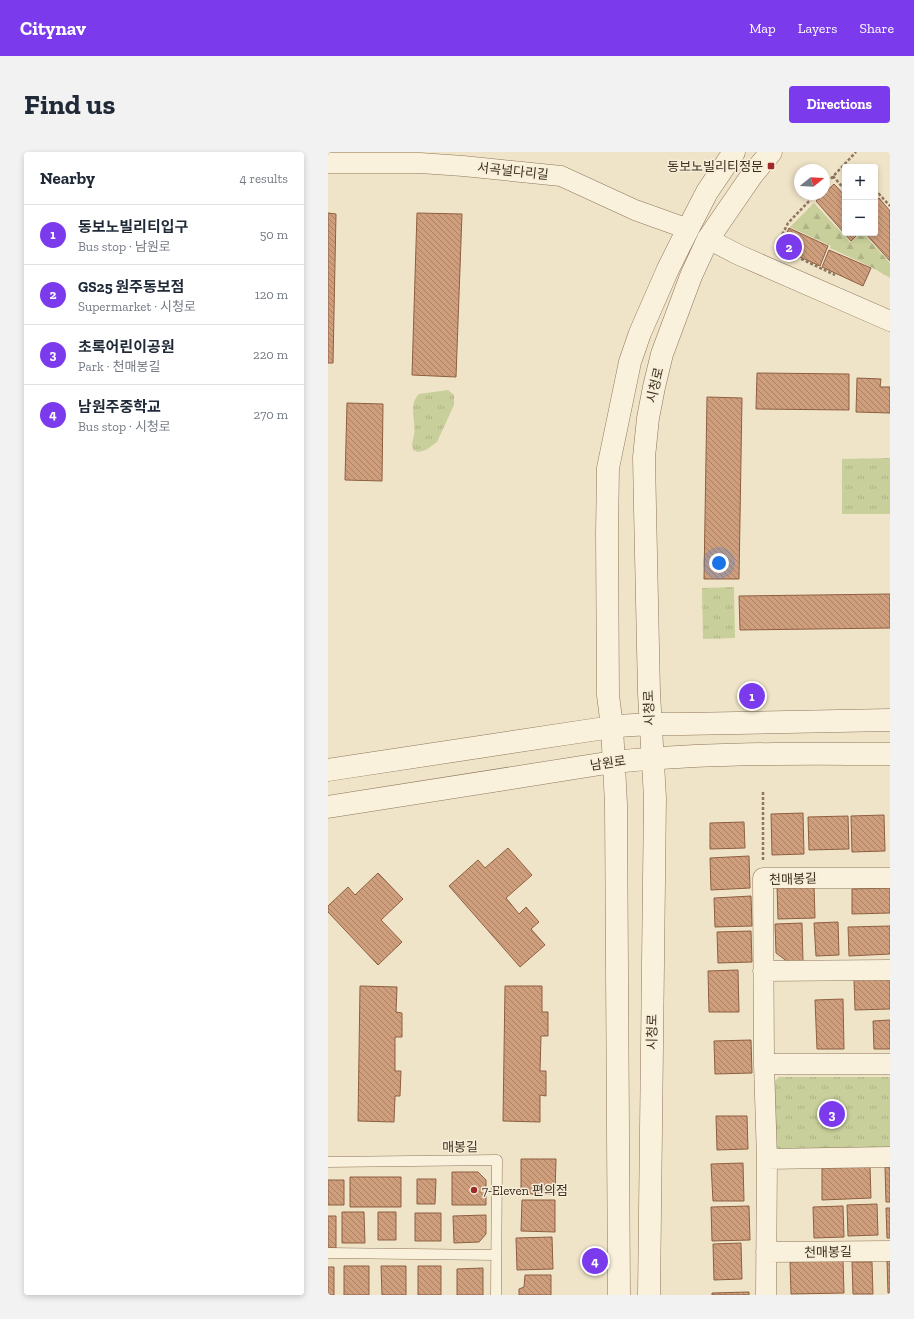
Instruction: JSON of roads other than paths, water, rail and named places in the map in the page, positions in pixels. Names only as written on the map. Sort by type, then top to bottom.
[{"type":"street","points":[[619,1295],[616,804],[612,727],[608,695],[608,468],[630,362],[646,318],[668,269],[707,192],[734,152]]},
{"type":"street","name":"시청로","points":[[649,1295],[655,798],[650,724],[644,464],[648,418],[662,354],[691,276],[708,239],[752,175],[771,152]]},
{"type":"street","name":"서곡널다리길","points":[[328,163],[420,163],[561,176],[635,210],[688,229]]},
{"type":"street","points":[[688,229],[739,255],[890,321]]},
{"type":"street","points":[[328,770],[612,727],[650,724],[890,720]]},
{"type":"street","name":"남원로","points":[[328,807],[613,762],[652,758],[735,754],[890,754]]},
{"type":"street","name":"천매봉길","points":[[766,1295],[767,1159],[764,1064],[763,878],[890,878]]},
{"type":"street","points":[[763,971],[890,970]]},
{"type":"street","points":[[764,1064],[890,1064]]},
{"type":"street","points":[[767,1159],[890,1157]]},
{"type":"street","name":"천매봉길","points":[[766,1252],[890,1251]]},
{"type":"lane","name":"매봉길","points":[[328,1162],[497,1160],[496,1295]]},
{"type":"lane","points":[[328,1254],[496,1255]]},
{"type":"place","name":"동보노빌리티정문","points":[[771,166]]},
{"type":"place","name":"GS25 원주동보점","points":[[789,247]]},
{"type":"place","name":"동보노빌리티입구","points":[[752,696]]},
{"type":"place","name":"초록어린이공원","points":[[832,1114]]},
{"type":"place","name":"7-Eleven 편의점","points":[[474,1190]]},
{"type":"place","name":"남원주중학교","points":[[595,1261]]}]
